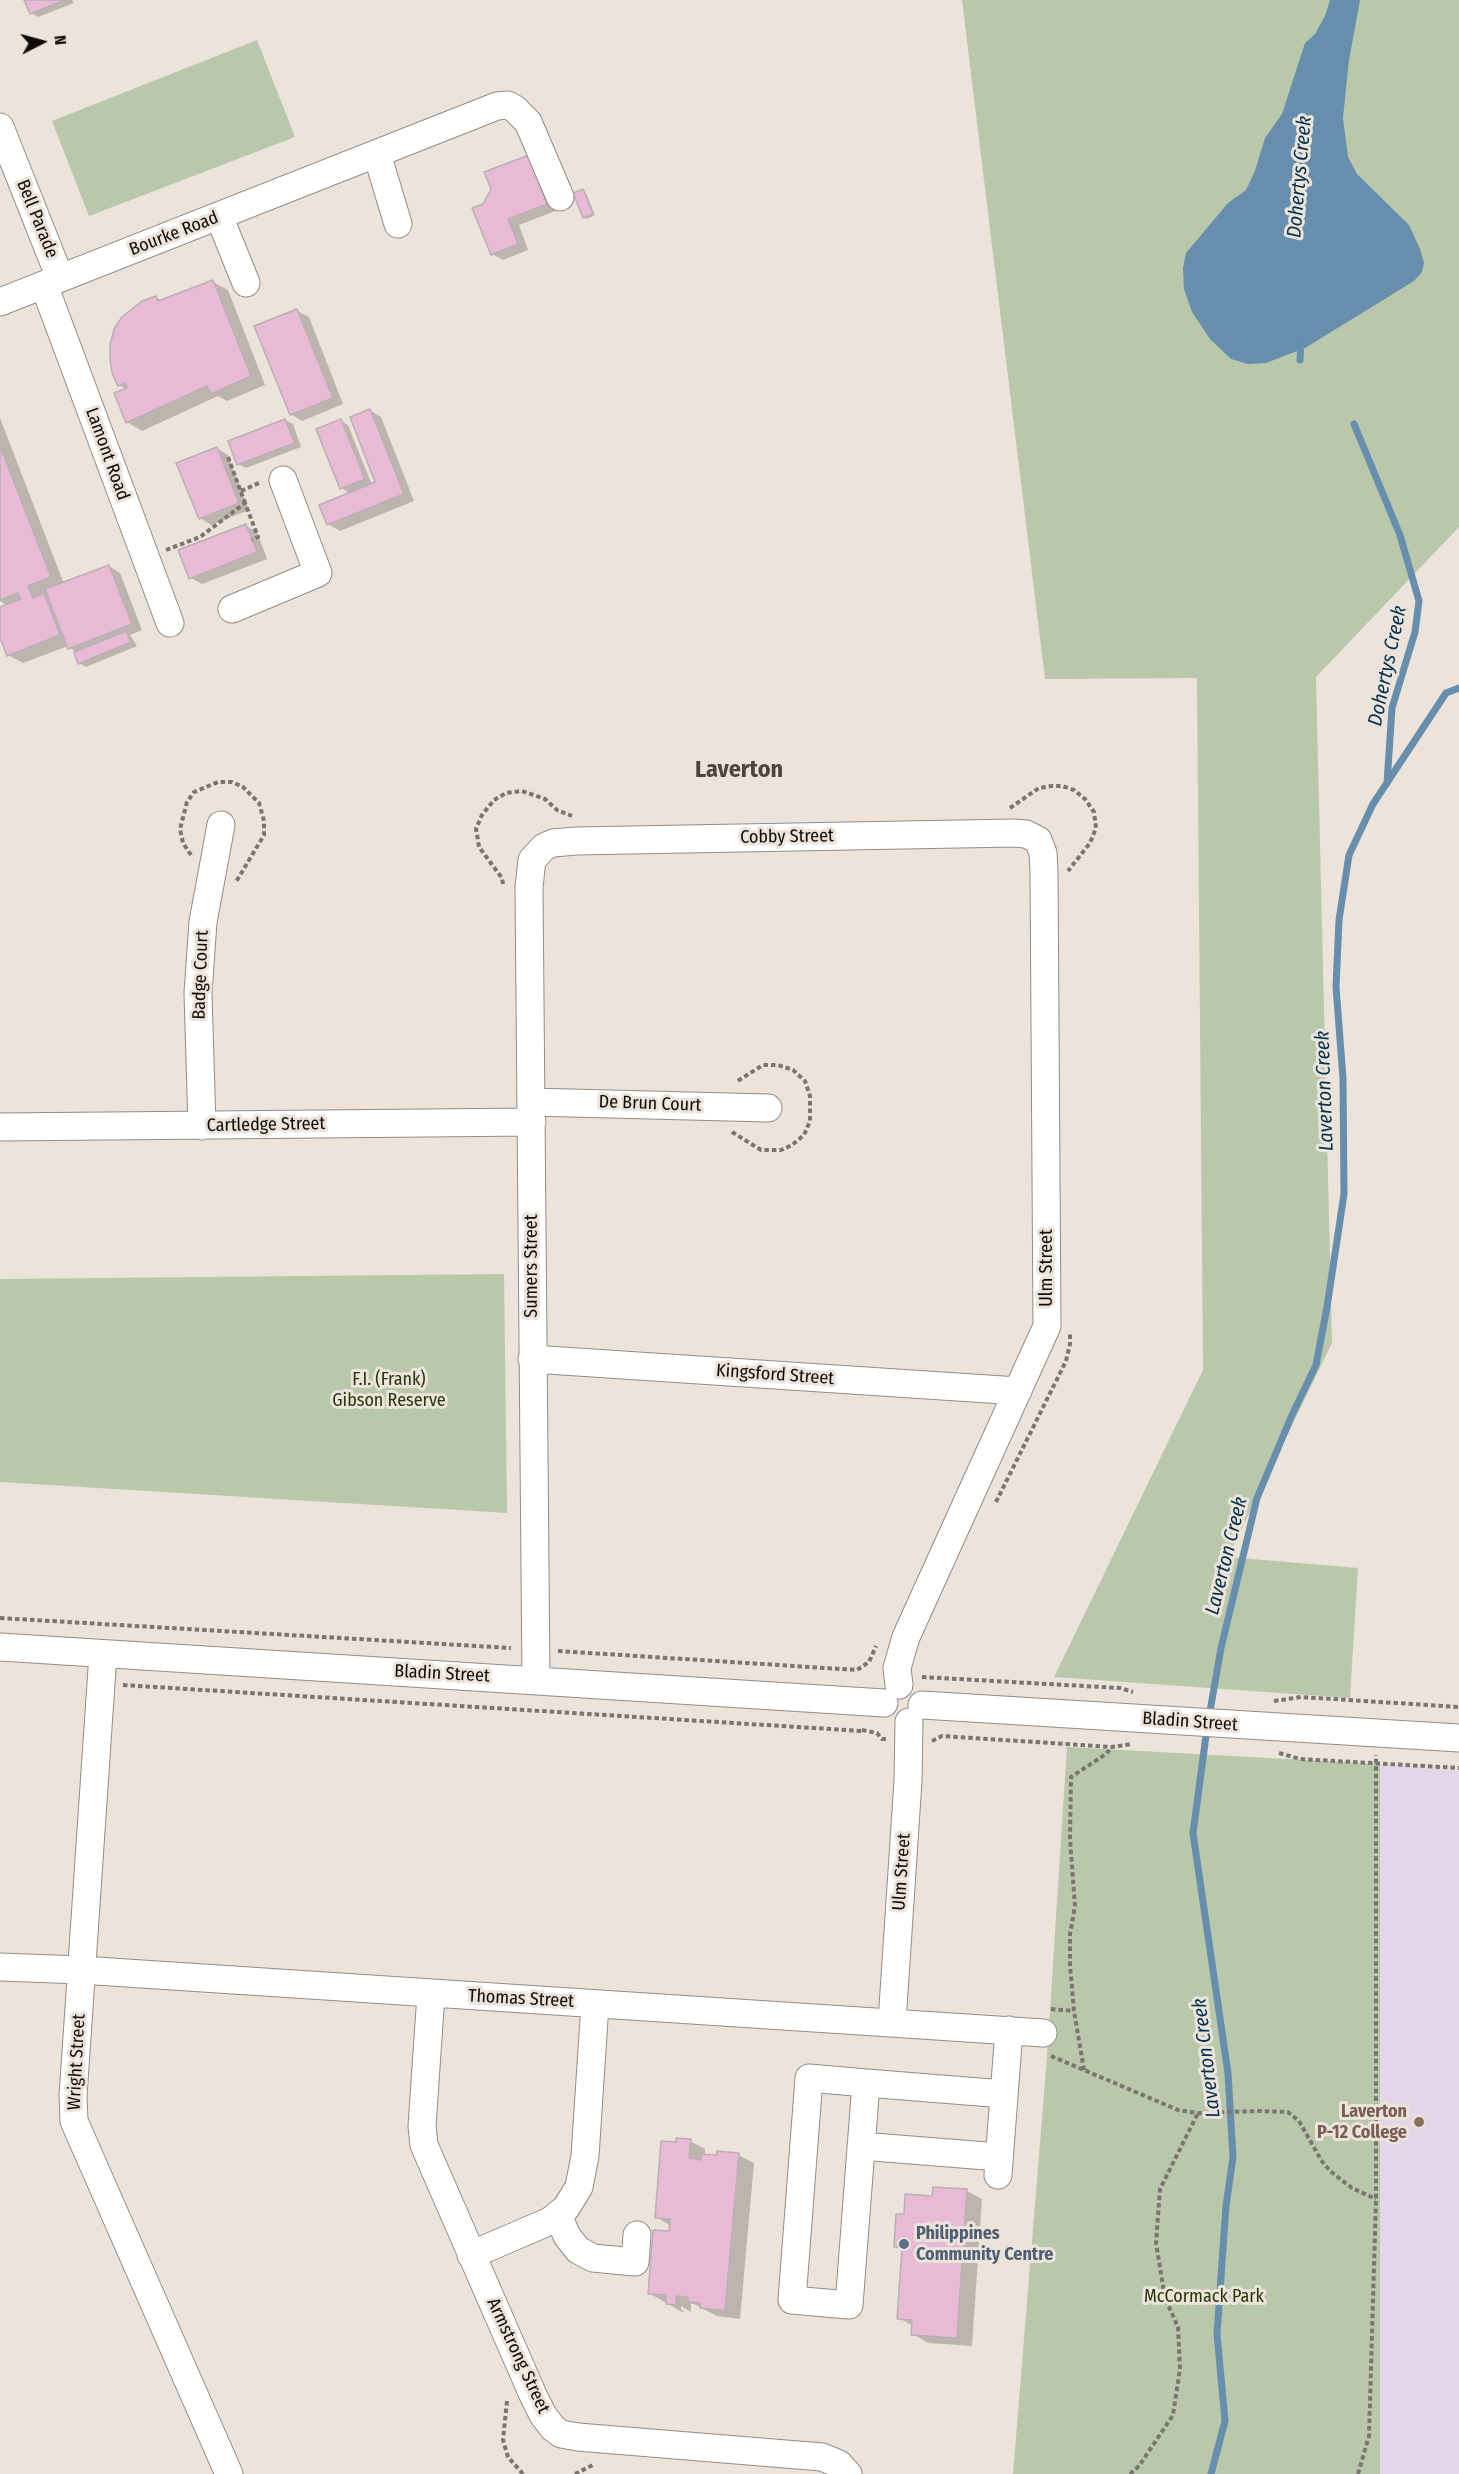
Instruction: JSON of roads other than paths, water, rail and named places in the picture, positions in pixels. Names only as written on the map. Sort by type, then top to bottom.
[{"type":"street","name":"Bourke Road","points":[[0,302],[496,106],[508,105],[528,122],[560,197]]},
{"type":"street","name":"Bell Parade","points":[[0,127],[52,281]]},
{"type":"street","points":[[377,154],[398,224]]},
{"type":"street","points":[[219,216],[246,283]]},
{"type":"street","name":"Lamont Road","points":[[52,281],[145,558],[170,623]]},
{"type":"street","points":[[232,609],[318,573],[283,480]]},
{"type":"street","name":"Badge Court","points":[[202,1126],[198,993],[203,922],[221,825]]},
{"type":"street","name":"Cobby Street","points":[[537,853],[553,843],[576,841],[1045,833]]},
{"type":"street","name":"Ulm Street","points":[[900,1688],[897,1668],[906,1637],[1047,1326],[1043,853],[1045,833]]},
{"type":"street","name":"Sumers Street","points":[[536,1680],[524,1643],[532,1359],[529,887],[530,868],[537,853]]},
{"type":"street","name":"De Brun Court","points":[[532,1112],[768,1108]]},
{"type":"street","name":"Cartledge Street","points":[[0,1127],[202,1126],[532,1112]]},
{"type":"street","name":"Kingsford Street","points":[[532,1359],[1018,1391]]},
{"type":"street","name":"Bladin Street","points":[[0,1647],[536,1680],[900,1688]]},
{"type":"street","name":"Wright Street","points":[[103,1654],[73,2096],[74,2121],[229,2474]]},
{"type":"street","points":[[900,1688],[910,1686],[921,1699],[915,1714]]},
{"type":"street","name":"Ulm Street","points":[[892,2022],[908,1781],[915,1714]]},
{"type":"street","name":"Bladin Street","points":[[915,1714],[1118,1717],[1279,1740],[1377,1733],[1459,1738]]},
{"type":"street","name":"Thomas Street","points":[[0,1966],[1009,2030],[1045,2043]]},
{"type":"street","name":"Armstrong Street","points":[[431,1994],[422,2136],[427,2155],[538,2405],[553,2428],[561,2434],[578,2437],[822,2457],[832,2460],[848,2473]]},
{"type":"street","points":[[471,2254],[550,2221],[566,2208],[579,2187],[585,2156],[596,2004]]},
{"type":"street","points":[[861,2146],[998,2166],[1009,2030]]},
{"type":"street","points":[[866,2083],[849,2305],[792,2300],[809,2078],[1004,2094]]},
{"type":"street","points":[[558,2215],[567,2236],[578,2250],[593,2258],[635,2262],[637,2235]]},
{"type":"water","points":[[1330,0],[1360,0],[1349,60],[1343,118],[1348,157],[1357,174],[1409,225],[1424,263],[1422,272],[1414,281],[1305,348],[1266,363],[1248,364],[1231,359],[1210,339],[1192,312],[1184,289],[1183,268],[1186,253],[1228,203],[1246,190],[1255,171],[1265,138],[1282,114],[1305,43],[1315,34],[1325,16]]},
{"type":"waterway","name":"Dohertys Creek","points":[[1300,360],[1301,341]]},
{"type":"waterway","name":"Dohertys Creek","points":[[1354,424],[1400,535],[1419,601],[1415,632],[1392,708],[1387,783]]},
{"type":"waterway","name":"Laverton Creek","points":[[1209,1717],[1221,1648],[1257,1498],[1316,1365],[1327,1307],[1344,1194],[1343,1078],[1336,987],[1339,920],[1349,855],[1373,804],[1446,693],[1459,688]]},
{"type":"waterway","name":"Laverton Creek","points":[[1207,1728],[1193,1833],[1228,2073],[1233,2157],[1226,2206],[1217,2334],[1225,2421],[1211,2474]]},
{"type":"place","name":"Laverton P-12 College","points":[[1419,2122]]},
{"type":"place","name":"Philippines Community Centre","points":[[904,2244]]},
{"type":"district","name":"Laverton","points":[[739,770]]},
{"type":"park label","name":"F.I. (Frank) Gibson Reserve","points":[[389,1390]]},
{"type":"park label","name":"McCormack Park","points":[[1204,2297]]}]
